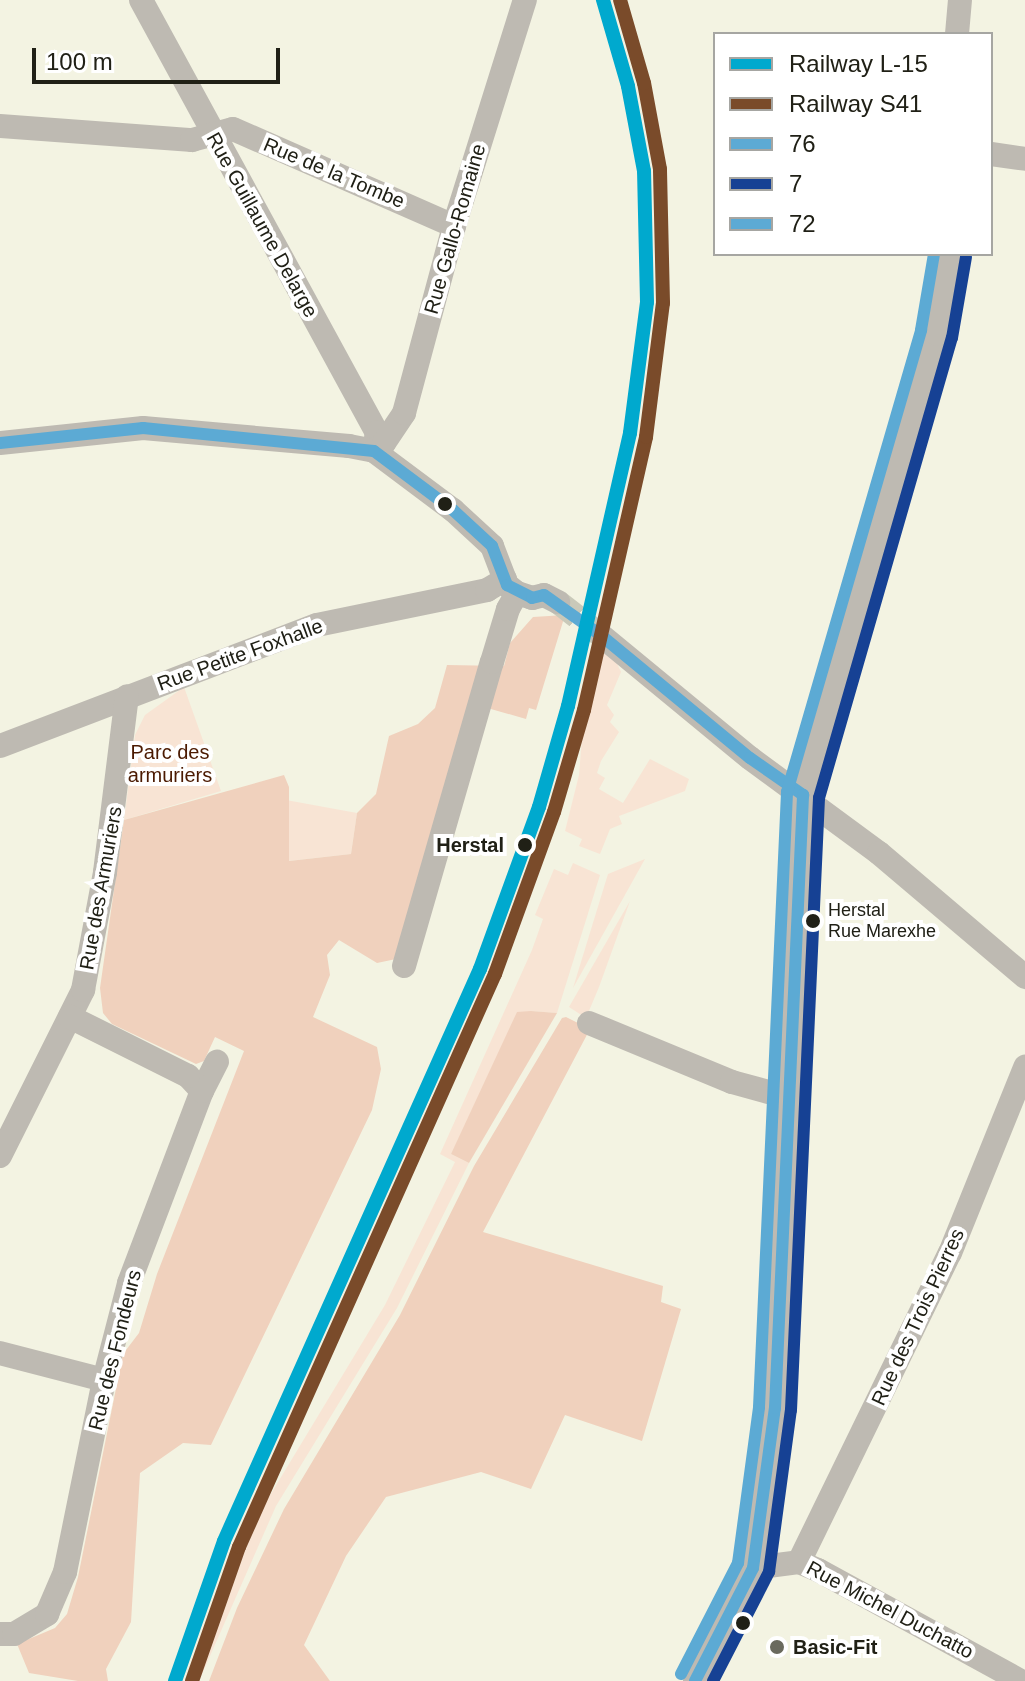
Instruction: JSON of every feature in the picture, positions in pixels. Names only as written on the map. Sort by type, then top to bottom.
[{"type":"street","name":"Rue Guillaume Delarge","points":[[141,0],[377,432],[374,451]]},
{"type":"street","name":"Rue Gallo-Romaine","points":[[374,451],[384,443],[404,413],[454,226],[525,0]]},
{"type":"street","points":[[957,32],[960,0]]},
{"type":"street","name":"Rue de la Tombe","points":[[0,126],[192,140],[233,129],[454,226]]},
{"type":"street","points":[[993,154],[1025,159]]},
{"type":"street","points":[[695,1681],[753,1568],[775,1408],[803,795],[937,334],[950,256]]},
{"type":"street","points":[[0,443],[143,428],[349,446],[374,451],[453,510],[492,546],[508,609],[404,966]]},
{"type":"street","name":"Rue Petite Foxhalle","points":[[0,746],[317,625],[503,587],[532,598],[551,599]]},
{"type":"street","points":[[603,637],[750,758],[879,853],[1025,977]]},
{"type":"street","name":"Rue des Armuriers","points":[[0,1156],[70,1017],[90,960],[125,741],[127,696]]},
{"type":"street","points":[[70,1017],[188,1076],[202,1091]]},
{"type":"street","points":[[589,1023],[732,1082],[790,1098]]},
{"type":"street","name":"Rue des Fondeurs","points":[[0,1634],[14,1634],[47,1614],[65,1572],[104,1380],[129,1283],[202,1091],[217,1062]]},
{"type":"street","name":"Rue des Trois Pierres","points":[[799,1562],[950,1253],[1025,1067]]},
{"type":"street","points":[[0,1353],[104,1380]]},
{"type":"street","name":"Rue Michel Duchatto","points":[[753,1568],[799,1562],[1021,1681]]},
{"type":"green space","points":[[597,642],[612,653],[621,672],[607,705],[614,715],[610,722],[619,732],[601,761],[597,773],[605,778],[599,789],[623,803],[650,759],[689,779],[685,791],[619,816],[622,824],[610,829],[600,854],[579,846],[582,839],[565,831],[579,775],[584,712]]},
{"type":"green space","name":"Parc des armuriers","points":[[184,687],[221,791],[124,820],[135,735],[145,715]]},
{"type":"green space","points":[[286,800],[357,813],[351,854],[288,861]]},
{"type":"green space","points":[[645,859],[573,988],[608,874]]},
{"type":"green space","points":[[573,863],[600,875],[557,1013],[531,1011],[451,1154],[469,1163],[397,1308],[276,1506],[199,1681],[188,1681],[266,1502],[385,1305],[455,1162],[440,1154],[532,950],[543,919],[535,915],[554,869],[568,875]]},
{"type":"green space","points":[[630,901],[599,987],[586,1018],[569,1007]]},
{"type":"shaded area","points":[[565,615],[536,710],[529,708],[526,719],[477,705],[396,959],[377,963],[339,940],[327,955],[330,975],[313,1017],[377,1047],[381,1069],[372,1110],[211,1445],[183,1443],[140,1473],[131,1622],[106,1669],[108,1681],[78,1681],[29,1673],[17,1644],[55,1628],[67,1614],[78,1577],[123,1354],[139,1333],[157,1274],[244,1051],[215,1037],[204,1061],[196,1064],[112,1024],[103,1013],[100,988],[124,820],[284,775],[289,787],[289,861],[351,854],[357,813],[376,794],[389,736],[418,724],[435,708],[447,665],[504,666],[510,643],[533,617]]},
{"type":"shaded area","points":[[517,1012],[557,1013],[469,1163],[451,1154]]},
{"type":"shaded area","points":[[562,1018],[590,1029],[483,1232],[663,1286],[661,1302],[681,1309],[642,1441],[565,1415],[531,1489],[481,1472],[386,1497],[346,1556],[304,1645],[330,1681],[209,1681],[237,1608],[284,1509],[400,1315],[474,1166]]},
{"type":"tunnel","points":[[558,602],[603,637]]},
{"type":"rail line","name":"L-15","points":[[175,1681],[224,1541],[480,969],[539,807],[568,706],[630,433],[647,302],[644,171],[628,86],[603,0]]},
{"type":"rail line","name":"S41","points":[[192,1681],[239,1547],[495,974],[554,812],[584,710],[646,437],[663,303],[660,169],[644,83],[620,0]]},
{"type":"transit line","name":"72","points":[[681,1674],[738,1563],[759,1407],[787,792],[921,330],[934,256]]},
{"type":"transit line","name":"7","points":[[713,1681],[769,1572],[791,1410],[819,798],[952,338],[966,257]]},
{"type":"transit line","name":"76","points":[[0,443],[143,428],[374,451],[453,510],[492,546],[507,585],[532,598],[544,595]]},
{"type":"transit line","name":"76","points":[[544,595],[603,637],[750,758],[803,795]]},
{"type":"transit line","name":"76","points":[[695,1681],[753,1568],[775,1408],[803,795]]},
{"type":"place","name":"Herstal","points":[[525,845]]},
{"type":"place","name":"Herstal Rue Marexhe","points":[[813,921]]},
{"type":"place","name":"Basic-Fit","points":[[777,1647]]}]
